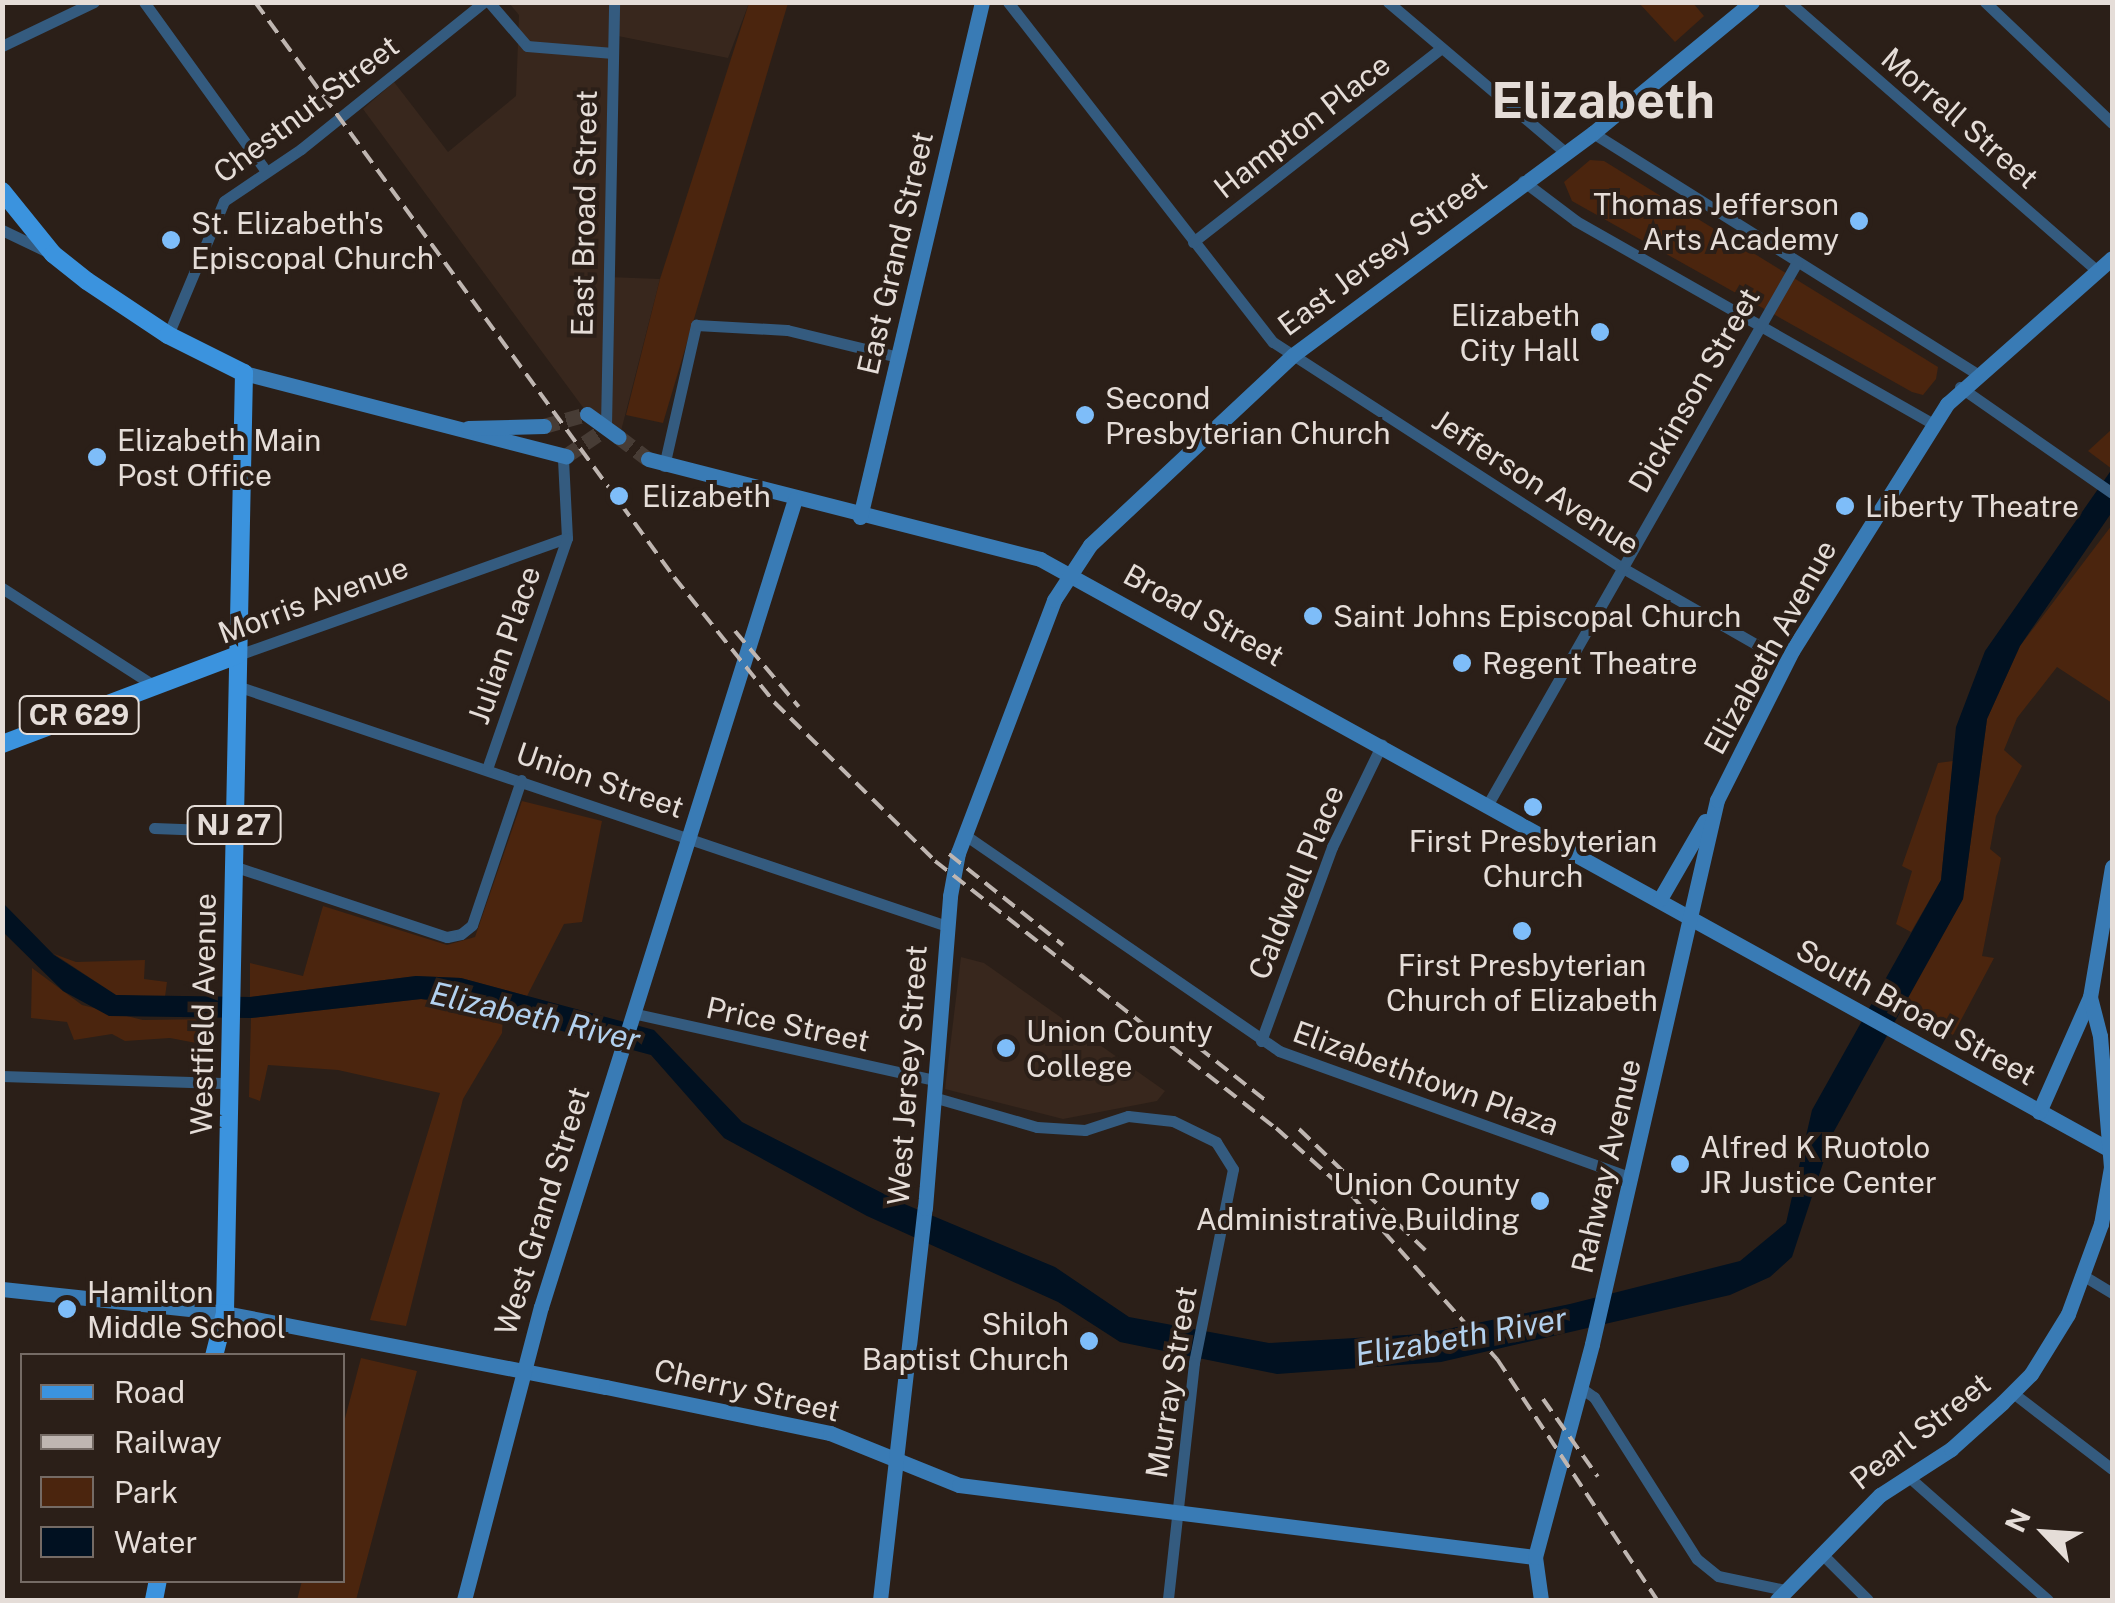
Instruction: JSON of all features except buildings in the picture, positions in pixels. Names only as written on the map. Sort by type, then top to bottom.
[{"type":"main road","points":[[2,191],[53,254],[168,336],[244,373]]},
{"type":"main road","name":"Westfield Avenue","points":[[215,1353],[226,1313],[244,373]]},
{"type":"main road","name":"Morris Avenue","points":[[2,744],[238,655]]},
{"type":"street","points":[[2,46],[94,2]]},
{"type":"street","points":[[144,2],[266,171]]},
{"type":"street","points":[[487,2],[526,46],[613,53]]},
{"type":"street","name":"Chestnut Street","points":[[168,336],[224,201],[487,2]]},
{"type":"street","name":"East Broad Street","points":[[603,429],[614,2]]},
{"type":"street","name":"East Grand Street","points":[[860,517],[982,2]]},
{"type":"street","name":"Jefferson Avenue","points":[[1008,2],[1263,331],[1293,355],[1621,567],[1787,662]]},
{"type":"street","points":[[1388,2],[1565,152]]},
{"type":"street","name":"East Jersey Street","points":[[1070,574],[1090,545],[1293,355],[1523,180],[1593,133],[1752,2]]},
{"type":"street","name":"Morrell Street","points":[[1789,2],[2097,271]]},
{"type":"street","points":[[1985,2],[2112,122]]},
{"type":"street","name":"Hampton Place","points":[[1193,242],[1442,48]]},
{"type":"street","points":[[1593,133],[1975,373]]},
{"type":"street","points":[[1523,180],[1576,221],[1934,424]]},
{"type":"street","points":[[2,230],[53,254]]},
{"type":"street","name":"Elizabeth Avenue","points":[[1694,918],[1716,800],[1787,662],[1934,424],[1975,373],[2112,258]]},
{"type":"street","name":"Dickinson Street","points":[[1488,804],[1797,262]]},
{"type":"street","points":[[656,463],[696,325],[787,330],[899,357]]},
{"type":"street","points":[[244,373],[466,428],[564,457],[568,538]]},
{"type":"street","points":[[1960,387],[2112,493]]},
{"type":"street","points":[[587,414],[619,437]]},
{"type":"street","points":[[466,428],[544,426]]},
{"type":"street","name":"Broad Street","points":[[656,463],[860,517],[1040,558],[1694,918]]},
{"type":"street","name":"West Grand Street","points":[[464,1600],[522,1370],[795,499]]},
{"type":"street","name":"Morris Avenue","points":[[238,655],[568,538]]},
{"type":"street","name":"Julian Place","points":[[487,769],[568,538]]},
{"type":"street","name":"West Jersey Street","points":[[880,1600],[925,1208],[946,926],[965,835],[1054,600],[1070,574]]},
{"type":"street","points":[[2,588],[156,687]]},
{"type":"street","name":"Union Street","points":[[238,686],[946,926]]},
{"type":"street","name":"Caldwell Place","points":[[1260,1040],[1332,847],[1382,744]]},
{"type":"street","points":[[233,866],[447,937],[472,926],[522,780]]},
{"type":"street","points":[[1660,899],[1716,800]]},
{"type":"street","points":[[154,828],[234,831]]},
{"type":"street","name":"Elizabethtown Plaza","points":[[965,835],[1260,1040],[1632,1178]]},
{"type":"street","name":"Pearl Street","points":[[2039,1112],[2090,997],[2112,867]]},
{"type":"street","name":"South Broad Street","points":[[1694,918],[2112,1151]]},
{"type":"street","name":"Rahway Avenue","points":[[1540,1600],[1535,1557],[1606,1288],[1694,918]]},
{"type":"street","name":"Pearl Street","points":[[1781,1595],[1880,1495],[1910,1478],[2013,1393],[2052,1343],[2084,1276],[2107,1197],[2112,1151],[2090,997]]},
{"type":"street","name":"Price Street","points":[[630,1018],[934,1080]]},
{"type":"street","points":[[2,1076],[230,1083]]},
{"type":"street","name":"Murray Street","points":[[934,1097],[1038,1127],[1085,1130],[1128,1116],[1174,1121],[1216,1142],[1235,1173],[1194,1363],[1168,1600]]},
{"type":"street","points":[[2084,1276],[2112,1293]]},
{"type":"street","name":"Cherry Street","points":[[2,1289],[226,1313],[522,1370],[830,1434],[959,1485],[1535,1557]]},
{"type":"street","points":[[1581,1388],[1594,1397],[1697,1559],[1718,1576],[1781,1595]]},
{"type":"street","points":[[2013,1393],[2112,1469]]},
{"type":"street","points":[[1910,1478],[2048,1600]]},
{"type":"street","points":[[1821,1552],[1868,1600]]},
{"type":"shaded area","points":[[509,3],[749,3],[728,58],[613,35],[608,277],[660,279],[621,431],[596,425],[363,109],[394,82],[448,152],[516,96],[519,15]]},
{"type":"shaded area","points":[[961,957],[984,963],[1165,1091],[1157,1101],[1063,1119],[945,1089]]},
{"type":"green space","points":[[749,3],[788,3],[663,423],[626,415],[660,279]]},
{"type":"green space","points":[[1639,3],[1693,3],[1704,16],[1675,42]]},
{"type":"green space","points":[[1590,160],[1604,161],[1938,367],[1936,379],[1923,395],[1912,392],[1572,201],[1564,182]]},
{"type":"green space","points":[[2112,429],[2112,469],[2088,451]]},
{"type":"green space","points":[[2112,525],[2112,703],[2057,667],[2017,718],[2004,750],[2022,766],[1996,816],[1990,849],[2001,858],[1982,956],[1994,958],[1953,1035],[1903,1004],[1963,899],[1987,719],[2020,646]]},
{"type":"green space","points":[[1953,761],[1941,880],[1911,932],[1896,924],[1912,871],[1902,866],[1938,763]]},
{"type":"green space","points":[[522,801],[602,821],[582,922],[564,924],[527,996],[461,978],[416,976],[250,997],[250,963],[303,976],[323,906],[447,945],[475,937]]},
{"type":"green space","points":[[54,954],[76,962],[145,960],[144,979],[167,982],[165,997],[116,995]]},
{"type":"green space","points":[[32,968],[82,1005],[143,1020],[212,1019],[212,1046],[170,1038],[125,1041],[112,1034],[74,1040],[67,1022],[31,1018]]},
{"type":"green space","points":[[421,999],[503,1016],[502,1033],[463,1099],[406,1326],[370,1320],[440,1093],[338,1070],[268,1065],[260,1101],[249,1097],[251,1018]]},
{"type":"green space","points":[[361,1358],[417,1371],[356,1600],[297,1600],[301,1583],[345,1583],[345,1418]]},
{"type":"water","name":"Elizabeth River","points":[[2112,469],[2112,512],[2020,646],[1987,719],[1963,899],[1833,1133],[1792,1257],[1770,1277],[1730,1295],[1441,1362],[1277,1374],[1120,1342],[1058,1302],[867,1216],[724,1138],[651,1055],[454,1002],[421,999],[251,1018],[109,1016],[63,991],[3,932],[2,902],[54,955],[116,995],[250,997],[416,976],[461,978],[654,1030],[742,1122],[902,1203],[1055,1267],[1129,1317],[1269,1343],[1423,1334],[1570,1304],[1740,1261],[1786,1223],[1812,1110],[1941,880],[1956,727],[1985,651]]},
{"type":"tunnel","points":[[544,426],[587,414]]},
{"type":"tunnel","points":[[566,456],[601,432]]},
{"type":"tunnel","points":[[619,437],[648,459]]},
{"type":"railway","points":[[255,2],[674,577],[774,702],[935,861],[1276,1128],[1353,1197],[1497,1359],[1657,1600]]},
{"type":"railway","points":[[735,631],[799,707]]},
{"type":"railway","points":[[949,854],[1063,945]]},
{"type":"railway","points":[[1198,1047],[1269,1103]]},
{"type":"railway","points":[[1299,1129],[1425,1250]]},
{"type":"railway","points":[[1543,1399],[1598,1477]]},
{"type":"place","name":"Thomas Jefferson Arts Academy","points":[[1859,221]]},
{"type":"place","name":"St. Elizabeth's Episcopal Church","points":[[171,240]]},
{"type":"place","name":"Elizabeth City Hall","points":[[1600,332]]},
{"type":"place","name":"Second Presbyterian Church","points":[[1085,415]]},
{"type":"place","name":"Elizabeth Main Post Office","points":[[97,457]]},
{"type":"place","name":"Elizabeth","points":[[619,496]]},
{"type":"place","name":"Liberty Theatre","points":[[1845,506]]},
{"type":"place","name":"Saint Johns Episcopal Church","points":[[1313,616]]},
{"type":"place","name":"Regent Theatre","points":[[1462,663]]},
{"type":"place","name":"First Presbyterian Church","points":[[1533,807]]},
{"type":"place","name":"First Presbyterian Church of Elizabeth","points":[[1522,931]]},
{"type":"place","name":"Union County College","points":[[1006,1048]]},
{"type":"place","name":"Alfred K Ruotolo JR Justice Center","points":[[1680,1164]]},
{"type":"place","name":"Union County Administrative Building","points":[[1540,1201]]},
{"type":"place","name":"Hamilton Middle School","points":[[67,1309]]},
{"type":"place","name":"Shiloh Baptist Church","points":[[1089,1341]]},
{"type":"district","name":"Elizabeth","points":[[1603,100]]}]
